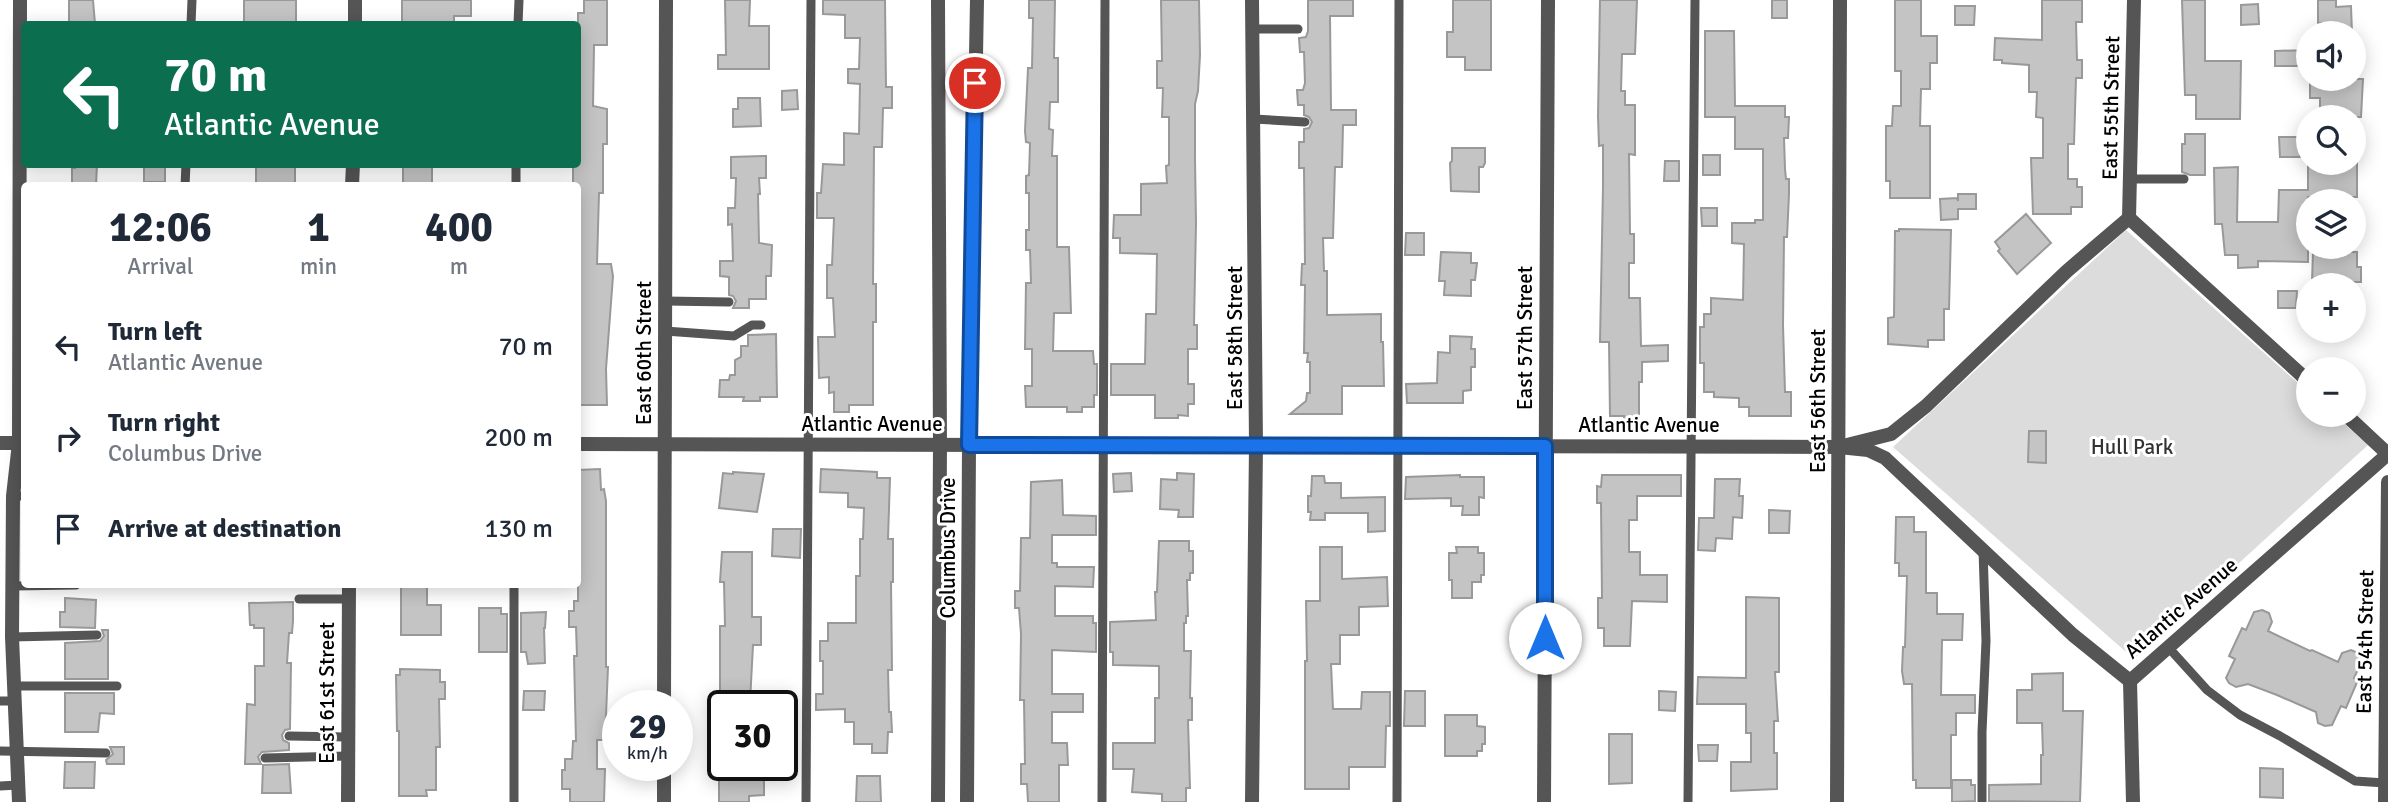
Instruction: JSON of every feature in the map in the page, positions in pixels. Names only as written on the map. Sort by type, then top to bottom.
[{"type":"street","points":[[20,0],[21,222]]},
{"type":"street","points":[[355,0],[355,21]]},
{"type":"street","name":"East 60th Street","points":[[664,690],[667,0]]},
{"type":"street","name":"Columbus Drive","points":[[938,0],[938,802]]},
{"type":"street","name":"Columbus Drive","points":[[967,802],[969,445],[977,0]]},
{"type":"street","name":"East 58th Street","points":[[1252,0],[1256,445],[1252,802]]},
{"type":"street","name":"East 57th Street","points":[[1544,802],[1548,0]]},
{"type":"street","name":"East 56th Street","points":[[1837,802],[1840,0]]},
{"type":"street","name":"East 55th Street","points":[[2129,218],[2134,0]]},
{"type":"street","points":[[2129,218],[2296,370]]},
{"type":"street","name":"Atlantic Avenue","points":[[1839,447],[1891,434],[1926,407],[2067,271],[2129,218]]},
{"type":"street","name":"Atlantic Avenue","points":[[581,444],[1690,446],[1839,447],[1868,450],[1885,458],[2074,635],[2130,681],[2388,454],[2359,427]]},
{"type":"street","points":[[0,443],[21,443]]},
{"type":"street","points":[[19,802],[8,690],[8,633],[14,586],[7,540],[19,496],[21,461]]},
{"type":"street","name":"East 54th Street","points":[[2385,802],[2388,482]]},
{"type":"street","name":"East 61st Street","points":[[348,802],[349,592]]},
{"type":"street","points":[[2130,681],[2133,802]]},
{"type":"street","points":[[664,781],[664,802]]},
{"type":"lane","points":[[191,21],[192,0]]},
{"type":"lane","points":[[518,21],[519,0]]},
{"type":"lane","points":[[806,802],[811,0]]},
{"type":"lane","points":[[1102,802],[1105,0]]},
{"type":"lane","points":[[1396,802],[1399,0]]},
{"type":"lane","points":[[1688,802],[1695,0]]},
{"type":"lane","points":[[1253,29],[1298,29]]},
{"type":"lane","points":[[1254,119],[1305,121]]},
{"type":"lane","points":[[2130,179],[2184,179]]},
{"type":"lane","points":[[666,301],[729,302]]},
{"type":"lane","points":[[665,331],[734,336],[752,325],[761,325]]},
{"type":"lane","points":[[1982,802],[1986,641],[1983,550]]},
{"type":"lane","points":[[14,586],[21,586]]},
{"type":"lane","points":[[514,588],[514,802]]},
{"type":"lane","points":[[299,599],[349,592]]},
{"type":"lane","points":[[8,633],[97,635]]},
{"type":"lane","points":[[2168,648],[2207,690],[2240,715],[2355,781],[2385,783]]},
{"type":"lane","points":[[8,690],[117,686]]},
{"type":"lane","points":[[289,736],[348,737]]},
{"type":"lane","points":[[0,751],[106,753]]},
{"type":"lane","points":[[265,758],[348,756]]},
{"type":"lane","points":[[0,786],[18,785]]},
{"type":"green space","name":"Hull Park","points":[[2126,230],[2296,381],[2296,427],[2348,427],[2368,445],[2134,659],[1893,447]]},
{"type":"building","points":[[69,0],[93,0],[95,21],[69,21]]},
{"type":"building","points":[[244,0],[296,0],[296,21],[244,21]]},
{"type":"building","points":[[402,0],[471,0],[471,16],[454,16],[454,21],[402,21]]},
{"type":"building","points":[[584,0],[607,0],[607,45],[594,45],[593,106],[607,109],[607,144],[603,144],[603,193],[599,193],[597,264],[611,264],[613,276],[606,369],[607,405],[581,405],[581,182],[573,182],[573,168],[581,168],[581,21],[578,21],[578,13],[584,13]]},
{"type":"building","points":[[725,0],[750,0],[749,26],[769,26],[769,69],[718,69],[718,55],[726,55]]},
{"type":"building","points":[[823,0],[885,0],[886,87],[892,87],[892,108],[883,108],[882,147],[874,147],[873,284],[876,284],[876,322],[873,322],[873,405],[849,405],[849,412],[834,412],[834,392],[829,393],[829,377],[819,378],[818,337],[835,337],[833,298],[827,298],[827,265],[832,265],[834,218],[817,218],[817,193],[821,193],[823,164],[844,165],[844,133],[859,134],[860,84],[848,83],[848,69],[859,69],[860,38],[845,38],[845,15],[823,14]]},
{"type":"building","points":[[1029,0],[1055,0],[1054,58],[1058,58],[1058,102],[1050,102],[1049,129],[1053,130],[1052,156],[1057,156],[1057,247],[1069,247],[1071,313],[1054,313],[1053,351],[1093,351],[1094,364],[1097,364],[1097,395],[1094,395],[1094,407],[1082,407],[1082,412],[1067,412],[1067,407],[1026,407],[1025,386],[1032,386],[1032,349],[1025,349],[1026,283],[1031,283],[1030,250],[1026,250],[1029,193],[1026,193],[1026,176],[1029,175],[1030,143],[1026,142],[1025,131],[1028,68],[1032,68],[1033,18],[1029,18]]},
{"type":"building","points":[[1161,0],[1199,0],[1200,55],[1195,104],[1194,325],[1197,325],[1197,349],[1188,349],[1188,384],[1194,384],[1194,404],[1188,404],[1188,416],[1178,415],[1178,418],[1155,418],[1155,395],[1111,395],[1111,364],[1145,364],[1146,314],[1156,314],[1157,254],[1120,253],[1120,238],[1113,238],[1114,215],[1141,215],[1141,184],[1167,183],[1169,117],[1162,117],[1163,88],[1157,88],[1157,61],[1162,61]]},
{"type":"building","points":[[1308,0],[1353,0],[1353,16],[1330,16],[1331,110],[1356,110],[1356,125],[1343,125],[1342,167],[1335,167],[1333,238],[1323,238],[1324,271],[1327,271],[1327,315],[1381,314],[1384,386],[1342,386],[1342,414],[1290,414],[1306,401],[1307,393],[1310,393],[1310,362],[1307,362],[1308,353],[1304,353],[1305,285],[1301,285],[1302,264],[1305,264],[1304,168],[1299,168],[1299,142],[1304,142],[1304,129],[1309,128],[1312,122],[1304,115],[1304,105],[1298,105],[1297,90],[1303,90],[1305,83],[1304,52],[1300,52],[1299,38],[1306,37],[1308,31]]},
{"type":"building","points":[[1453,0],[1491,0],[1491,70],[1465,70],[1465,57],[1447,57],[1447,32],[1453,32]]},
{"type":"building","points":[[1600,0],[1637,0],[1635,54],[1622,54],[1621,91],[1625,91],[1625,105],[1635,105],[1635,155],[1629,154],[1630,234],[1634,234],[1634,263],[1629,263],[1629,298],[1640,298],[1641,346],[1668,345],[1668,361],[1642,362],[1639,420],[1610,416],[1609,342],[1600,342],[1603,145],[1599,146],[1598,116]]},
{"type":"building","points":[[1772,0],[1787,0],[1787,18],[1772,18]]},
{"type":"building","points":[[1895,0],[1921,0],[1921,36],[1937,36],[1937,63],[1930,63],[1930,89],[1921,89],[1920,126],[1930,126],[1930,198],[1890,198],[1890,181],[1886,181],[1886,126],[1892,126],[1893,106],[1901,106],[1901,71],[1895,71]]},
{"type":"building","points":[[2042,0],[2082,0],[2082,22],[2076,22],[2077,60],[2082,60],[2082,78],[2076,78],[2074,144],[2068,144],[2068,179],[2077,179],[2077,187],[2082,187],[2082,207],[2071,207],[2071,214],[2033,214],[2031,158],[2043,158],[2043,118],[2036,117],[2037,92],[2029,92],[2029,65],[1994,60],[1995,38],[2042,40]]},
{"type":"building","points":[[2182,0],[2205,0],[2205,61],[2241,61],[2240,119],[2196,119],[2196,95],[2185,95]]},
{"type":"building","points":[[2318,0],[2336,0],[2336,7],[2351,6],[2352,21],[2318,21]]},
{"type":"building","points":[[2258,4],[2259,24],[2241,25],[2241,5]]},
{"type":"building","points":[[1955,6],[1975,6],[1974,25],[1955,25]]},
{"type":"building","points":[[1705,31],[1734,31],[1735,106],[1785,106],[1785,117],[1789,117],[1788,138],[1784,138],[1789,194],[1787,237],[1784,237],[1783,325],[1785,392],[1791,392],[1791,416],[1749,416],[1749,407],[1739,407],[1739,398],[1714,397],[1714,392],[1704,392],[1704,363],[1700,363],[1700,327],[1704,327],[1704,314],[1711,314],[1711,298],[1743,300],[1744,244],[1732,243],[1732,223],[1755,223],[1755,220],[1763,220],[1763,149],[1735,149],[1735,117],[1705,117]]},
{"type":"building","points":[[2296,50],[2296,66],[2275,66],[2275,51]]},
{"type":"building","points":[[797,90],[798,109],[782,110],[782,91]]},
{"type":"building","points":[[2310,91],[2362,91],[2362,105],[2320,105],[2320,98],[2310,98]]},
{"type":"building","points":[[738,98],[760,98],[761,126],[733,127],[733,109],[738,109]]},
{"type":"building","points":[[2185,134],[2205,134],[2205,175],[2182,172],[2182,144],[2185,144]]},
{"type":"building","points":[[2279,137],[2296,137],[2296,157],[2280,157]]},
{"type":"building","points":[[1452,148],[1485,148],[1485,163],[1483,167],[1479,167],[1479,192],[1451,191]]},
{"type":"building","points":[[1703,155],[1720,155],[1720,175],[1703,175]]},
{"type":"building","points":[[766,156],[766,178],[759,178],[759,243],[772,245],[771,276],[766,276],[766,299],[749,299],[749,308],[733,308],[736,301],[729,295],[729,277],[720,276],[720,261],[733,261],[732,224],[728,225],[728,208],[735,208],[736,178],[731,178],[731,157]]},
{"type":"building","points":[[1665,161],[1679,161],[1679,181],[1664,181]]},
{"type":"building","points":[[2238,167],[2237,222],[2278,222],[2279,190],[2296,190],[2296,259],[2308,259],[2308,262],[2258,261],[2258,267],[2238,268],[2238,255],[2225,255],[2222,224],[2215,224],[2214,168]]},
{"type":"building","points":[[72,168],[97,168],[96,182],[72,182]]},
{"type":"building","points":[[144,168],[165,168],[165,182],[144,182]]},
{"type":"building","points":[[256,168],[295,168],[295,182],[256,182]]},
{"type":"building","points":[[403,168],[432,168],[432,182],[403,182]]},
{"type":"building","points":[[2308,175],[2357,175],[2357,189],[2308,189]]},
{"type":"building","points":[[1958,194],[1976,194],[1976,209],[1958,209],[1958,219],[1941,220],[1940,199],[1957,198],[1958,201]]},
{"type":"building","points":[[1701,208],[1717,208],[1717,226],[1702,226]]},
{"type":"building","points":[[2026,214],[2051,243],[2017,274],[1998,251],[2000,249],[1995,242]]},
{"type":"building","points":[[1951,230],[1949,309],[1944,309],[1944,340],[1928,340],[1928,347],[1888,344],[1888,318],[1894,317],[1895,231]]},
{"type":"building","points":[[1406,233],[1424,233],[1424,255],[1405,255]]},
{"type":"building","points":[[1441,252],[1471,253],[1471,263],[1477,263],[1475,280],[1471,280],[1471,296],[1444,295],[1445,281],[1439,281]]},
{"type":"building","points":[[2313,259],[2357,259],[2357,267],[2361,267],[2361,273],[2312,273]]},
{"type":"building","points":[[2278,291],[2296,291],[2296,308],[2278,308]]},
{"type":"building","points":[[776,334],[777,397],[743,401],[744,397],[719,397],[720,380],[729,380],[730,375],[735,375],[735,360],[741,357],[741,346],[748,346],[748,335]]},
{"type":"building","points":[[1450,336],[1472,337],[1471,349],[1475,349],[1475,367],[1471,367],[1471,390],[1463,391],[1463,403],[1407,403],[1406,384],[1437,383],[1438,352],[1450,353]]},
{"type":"building","points":[[2029,431],[2046,431],[2046,463],[2028,462]]},
{"type":"building","points":[[600,469],[601,490],[604,489],[606,501],[608,667],[607,690],[602,690],[602,740],[597,740],[597,769],[602,769],[602,781],[605,781],[604,802],[570,802],[570,789],[562,789],[565,759],[572,759],[573,741],[576,741],[576,627],[569,627],[569,611],[574,611],[574,601],[578,601],[578,588],[581,588],[581,470]]},
{"type":"building","points":[[821,469],[877,472],[877,478],[890,478],[888,539],[893,539],[893,582],[892,670],[888,670],[892,732],[888,732],[887,753],[872,753],[872,744],[854,744],[854,722],[845,722],[845,709],[816,710],[816,694],[823,694],[820,641],[828,641],[828,623],[856,623],[856,576],[860,576],[860,539],[863,539],[864,508],[848,507],[848,493],[820,492]]},
{"type":"building","points":[[723,473],[764,474],[757,512],[719,508]]},
{"type":"building","points":[[1131,473],[1132,491],[1114,492],[1113,474]]},
{"type":"building","points":[[1177,473],[1194,474],[1193,517],[1178,517],[1179,510],[1160,509],[1161,479],[1177,480]]},
{"type":"building","points":[[1602,475],[1681,475],[1681,496],[1637,496],[1637,520],[1629,520],[1629,552],[1640,552],[1640,575],[1667,575],[1667,602],[1632,601],[1630,646],[1604,646],[1604,628],[1598,628],[1598,598],[1602,598],[1601,503],[1597,503],[1597,486],[1601,487]]},
{"type":"building","points":[[1312,476],[1324,476],[1325,483],[1341,483],[1341,498],[1385,497],[1385,531],[1368,532],[1368,513],[1325,513],[1325,520],[1310,520],[1308,496],[1311,496]]},
{"type":"building","points":[[1406,477],[1484,477],[1484,498],[1479,497],[1479,515],[1462,515],[1463,506],[1451,506],[1451,498],[1405,499]]},
{"type":"building","points":[[1715,479],[1740,479],[1739,496],[1743,496],[1742,518],[1733,517],[1732,539],[1716,538],[1715,551],[1698,550],[1699,518],[1714,518]]},
{"type":"building","points":[[1062,480],[1063,515],[1096,516],[1096,535],[1052,535],[1052,563],[1057,563],[1057,567],[1094,567],[1093,587],[1055,586],[1055,616],[1093,616],[1093,623],[1096,623],[1096,652],[1052,650],[1052,694],[1083,694],[1083,712],[1052,712],[1052,743],[1067,743],[1068,765],[1059,765],[1059,802],[1028,802],[1027,784],[1021,784],[1021,764],[1025,764],[1024,700],[1020,700],[1021,634],[1019,608],[1015,608],[1015,591],[1020,591],[1021,538],[1030,538],[1031,482]]},
{"type":"building","points":[[1769,510],[1790,511],[1789,533],[1769,533]]},
{"type":"building","points":[[1896,517],[1914,517],[1914,532],[1926,532],[1926,593],[1937,593],[1937,614],[1963,614],[1962,640],[1942,640],[1941,695],[1975,695],[1975,713],[1956,713],[1956,735],[1951,735],[1951,788],[1916,788],[1916,780],[1913,780],[1912,684],[1904,684],[1902,671],[1907,576],[1899,576],[1899,563],[1895,563]]},
{"type":"building","points":[[773,529],[801,529],[800,558],[772,556]]},
{"type":"building","points":[[1159,541],[1189,541],[1189,551],[1193,551],[1193,573],[1190,573],[1190,580],[1187,580],[1188,616],[1184,623],[1184,651],[1191,651],[1192,698],[1192,720],[1188,720],[1190,788],[1186,788],[1186,802],[1162,802],[1162,794],[1132,792],[1134,769],[1113,769],[1113,743],[1155,743],[1155,698],[1159,698],[1159,666],[1113,665],[1110,622],[1156,620]]},
{"type":"building","points":[[1320,547],[1342,547],[1342,579],[1387,577],[1388,606],[1359,607],[1359,635],[1340,635],[1340,664],[1331,664],[1333,709],[1361,709],[1362,692],[1390,692],[1390,726],[1386,726],[1385,767],[1349,767],[1349,789],[1305,789],[1306,601],[1320,601]]},
{"type":"building","points":[[1456,547],[1478,547],[1478,553],[1484,553],[1484,575],[1481,575],[1481,582],[1472,582],[1472,598],[1452,598],[1449,553],[1457,553]]},
{"type":"building","points":[[722,552],[752,552],[752,617],[761,617],[761,645],[753,645],[751,690],[720,690],[720,626],[725,626],[724,582],[720,582]]},
{"type":"building","points":[[401,588],[427,588],[427,605],[441,605],[441,635],[401,635]]},
{"type":"building","points":[[1746,597],[1779,598],[1779,672],[1775,672],[1778,721],[1774,721],[1777,789],[1731,791],[1731,762],[1751,762],[1751,733],[1746,733],[1746,704],[1697,704],[1698,677],[1746,678]]},
{"type":"building","points":[[65,598],[96,600],[95,628],[60,627],[60,612],[65,612]]},
{"type":"building","points":[[293,602],[287,663],[291,663],[290,729],[285,730],[282,735],[283,740],[289,743],[289,750],[262,752],[258,757],[261,764],[245,764],[247,704],[255,705],[255,666],[264,666],[264,628],[250,625],[249,603]]},
{"type":"building","points":[[479,608],[501,608],[501,614],[507,614],[507,652],[479,652]]},
{"type":"building","points":[[2262,610],[2269,613],[2272,622],[2268,631],[2310,651],[2338,662],[2342,653],[2351,650],[2358,653],[2361,663],[2354,678],[2358,680],[2346,708],[2341,706],[2332,725],[2318,723],[2316,712],[2277,695],[2248,684],[2236,687],[2229,683],[2226,678],[2235,659],[2229,656],[2242,628],[2246,630],[2254,612]]},
{"type":"building","points":[[546,612],[545,663],[528,664],[526,652],[521,652],[521,613]]},
{"type":"building","points":[[102,630],[108,630],[108,679],[65,679],[65,643],[100,641],[104,636]]},
{"type":"building","points":[[400,669],[440,670],[440,682],[445,682],[445,699],[439,699],[440,747],[436,747],[436,790],[426,790],[427,796],[399,796],[396,675],[400,675]]},
{"type":"building","points":[[2063,673],[2063,711],[2083,711],[2080,802],[1989,801],[1989,785],[2041,784],[2042,723],[2017,723],[2017,690],[2032,690],[2032,674]]},
{"type":"building","points":[[524,691],[545,691],[544,710],[523,710]]},
{"type":"building","points":[[1405,691],[1425,691],[1425,726],[1404,726]]},
{"type":"building","points":[[1659,691],[1676,692],[1675,711],[1659,710]]},
{"type":"building","points":[[65,693],[114,693],[114,714],[100,713],[98,732],[65,732]]},
{"type":"building","points":[[1445,715],[1477,715],[1477,726],[1485,727],[1485,744],[1482,744],[1482,751],[1477,751],[1477,756],[1445,756]]},
{"type":"building","points":[[1609,734],[1632,734],[1632,783],[1609,784]]},
{"type":"building","points":[[1698,745],[1718,745],[1717,761],[1699,761]]},
{"type":"building","points":[[110,747],[124,747],[124,764],[107,764],[106,760],[113,754]]},
{"type":"building","points":[[65,762],[95,762],[94,788],[64,788]]},
{"type":"building","points":[[289,764],[291,793],[262,793],[263,765]]},
{"type":"building","points":[[2260,768],[2283,769],[2283,798],[2260,797]]},
{"type":"building","points":[[857,776],[880,776],[881,802],[856,802]]},
{"type":"building","points":[[1952,780],[1971,780],[1971,785],[1975,785],[1975,801],[1952,802]]},
{"type":"building","points":[[719,781],[764,781],[764,795],[749,796],[749,802],[719,802]]},
{"type":"route","points":[[975,83],[969,445],[1545,446],[1545,638]]}]
